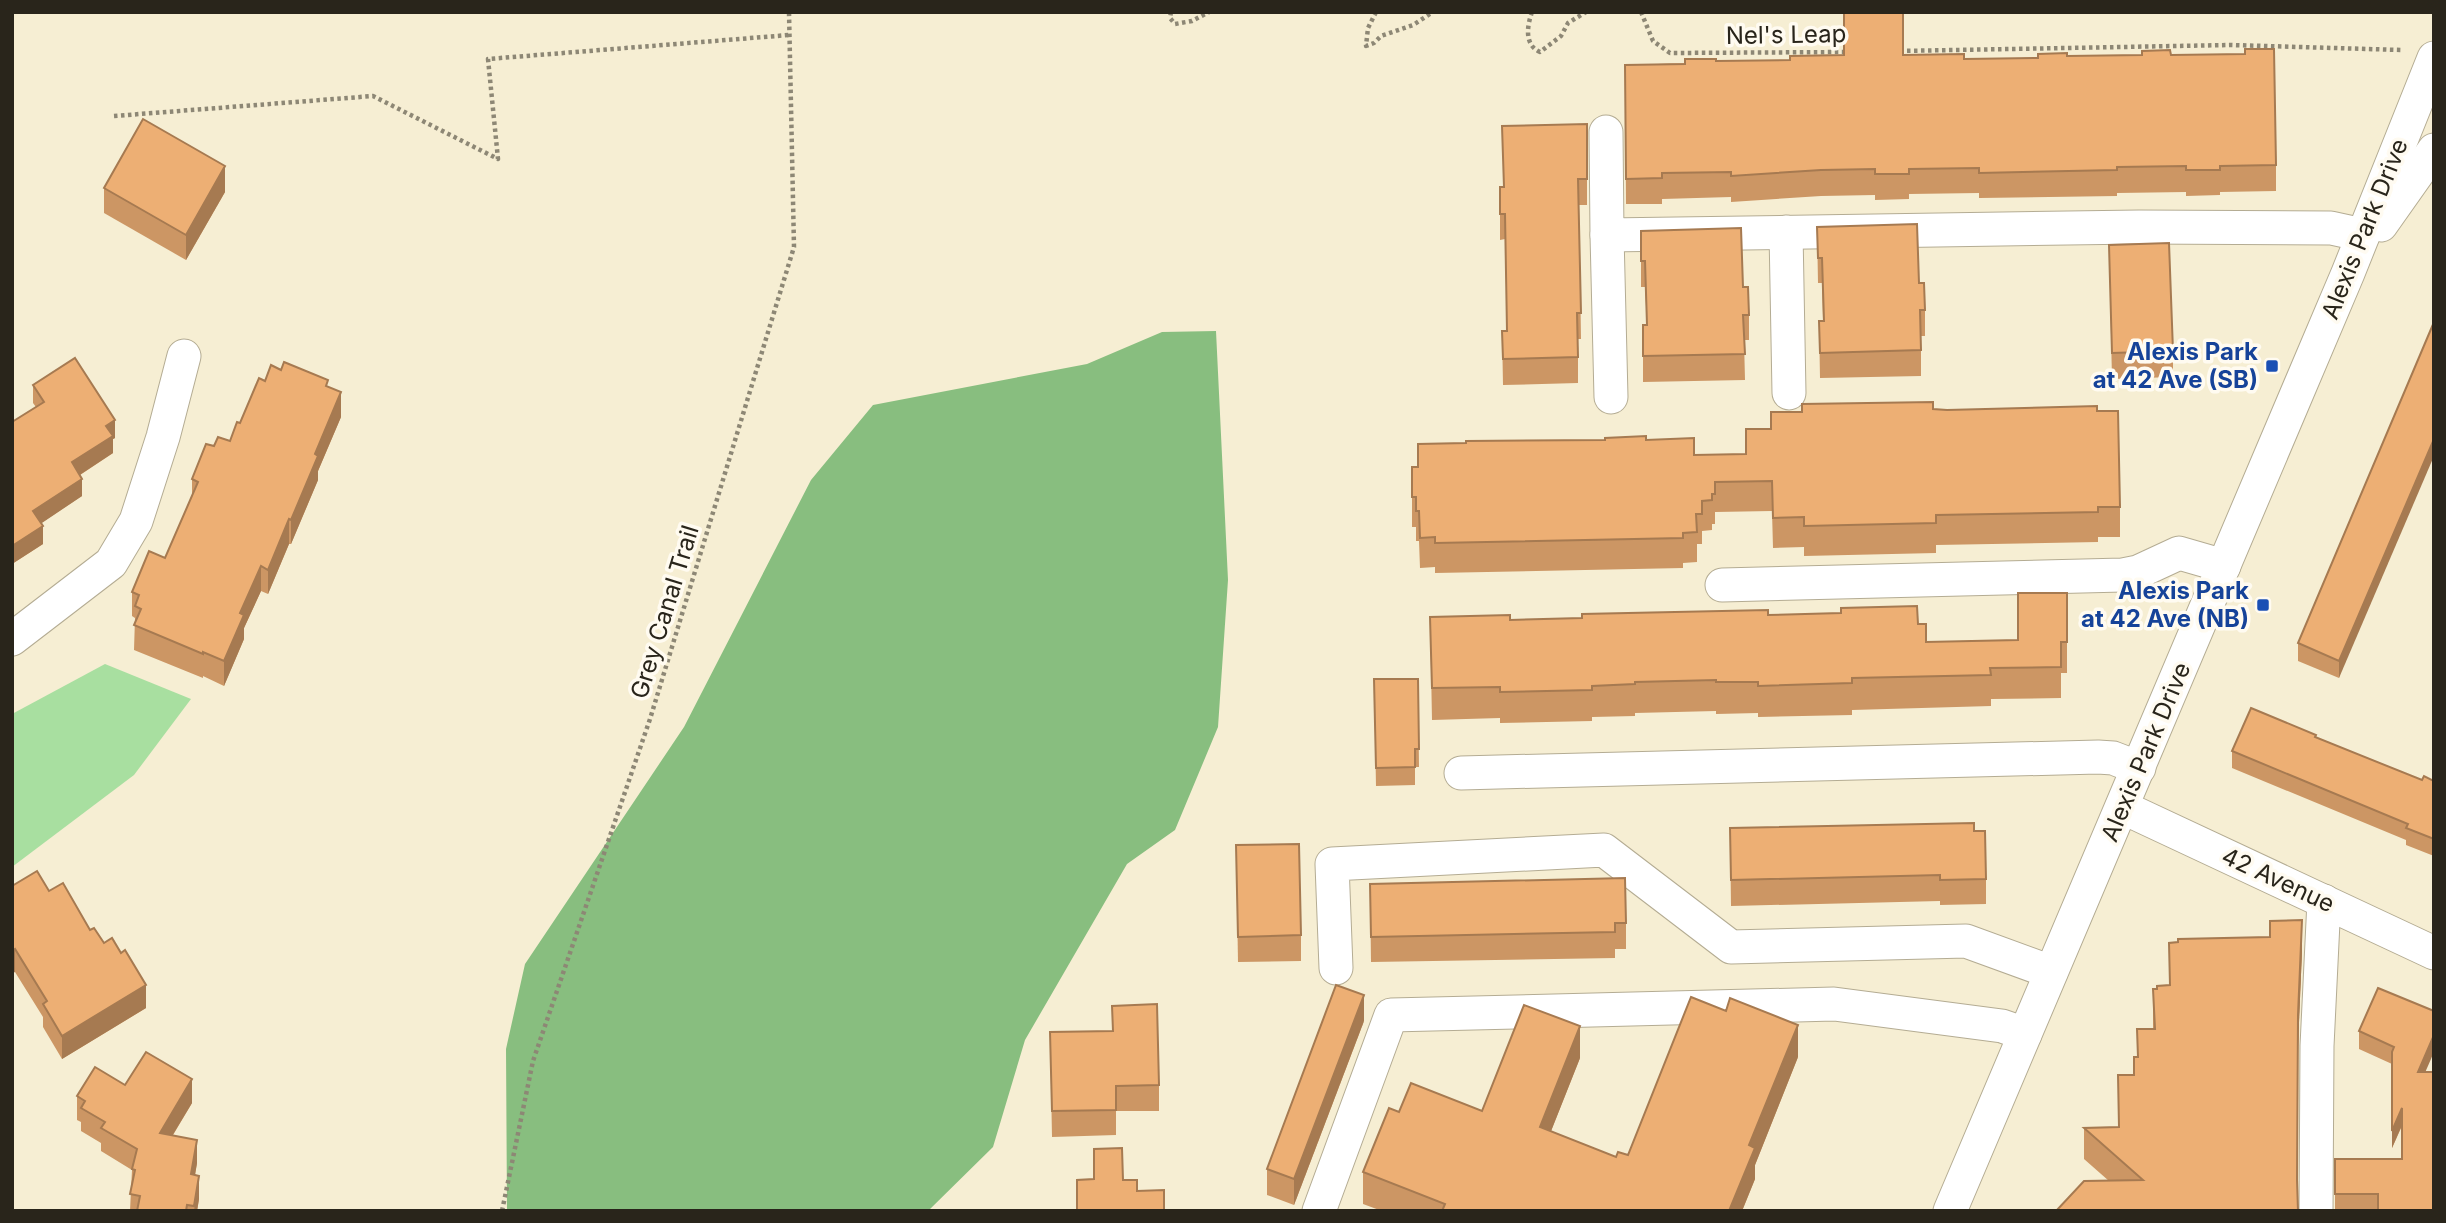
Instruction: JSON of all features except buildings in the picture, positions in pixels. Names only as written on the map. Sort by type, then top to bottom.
[{"type":"street","name":"Alexis Park Drive","points":[[1951,1211],[2348,273],[2434,58]]},
{"type":"street","points":[[1605,132],[1611,397]]},
{"type":"street","points":[[2348,273],[2434,150]]},
{"type":"street","points":[[1607,235],[2152,227],[2331,228],[2363,235]]},
{"type":"street","points":[[1786,232],[1789,393]]},
{"type":"street","points":[[12,639],[111,563],[136,521],[163,437],[184,356]]},
{"type":"street","points":[[1722,585],[2123,575],[2138,572],[2179,553],[2224,566]]},
{"type":"street","points":[[1461,772],[2098,757],[2113,758],[2138,768]]},
{"type":"street","name":"42 Avenue","points":[[2122,807],[2434,953]]},
{"type":"street","points":[[1336,968],[1332,864],[1604,850],[1731,947],[1966,941],[2051,972]]},
{"type":"street","points":[[2316,1211],[2317,1046],[2324,901]]},
{"type":"street","points":[[1319,1211],[1391,1015],[1834,1004],[2002,1026],[2025,1034]]},
{"type":"path","name":"Grey Canal Trail","points":[[502,1211],[533,1061],[650,719],[794,247],[789,12]]},
{"type":"path","points":[[1171,12],[1170,18],[1175,24],[1192,21],[1209,12]]},
{"type":"path","points":[[1376,12],[1368,28],[1366,46],[1381,36],[1413,25],[1433,12]]},
{"type":"path","points":[[1532,12],[1528,23],[1529,41],[1534,49],[1540,52],[1561,36],[1568,23],[1586,12]]},
{"type":"path","name":"Nel's Leap","points":[[1641,12],[1653,41],[1670,53],[1853,51]]},
{"type":"path","points":[[114,116],[373,96],[498,159],[488,59],[789,35]]},
{"type":"path","points":[[1895,51],[2231,45],[2402,49],[2400,57]]},
{"type":"green space","points":[[1216,331],[1228,580],[1218,727],[1175,830],[1127,864],[1025,1040],[993,1147],[928,1211],[507,1211],[506,1049],[525,964],[684,727],[811,480],[873,405],[1087,364],[1162,332]]},
{"type":"green space","points":[[105,664],[191,699],[134,775],[12,867],[12,714]]},
{"type":"place","name":"Alexis Park at 42 Ave (SB)","points":[[2272,366]]},
{"type":"place","name":"Alexis Park at 42 Ave (NB)","points":[[2263,605]]}]
